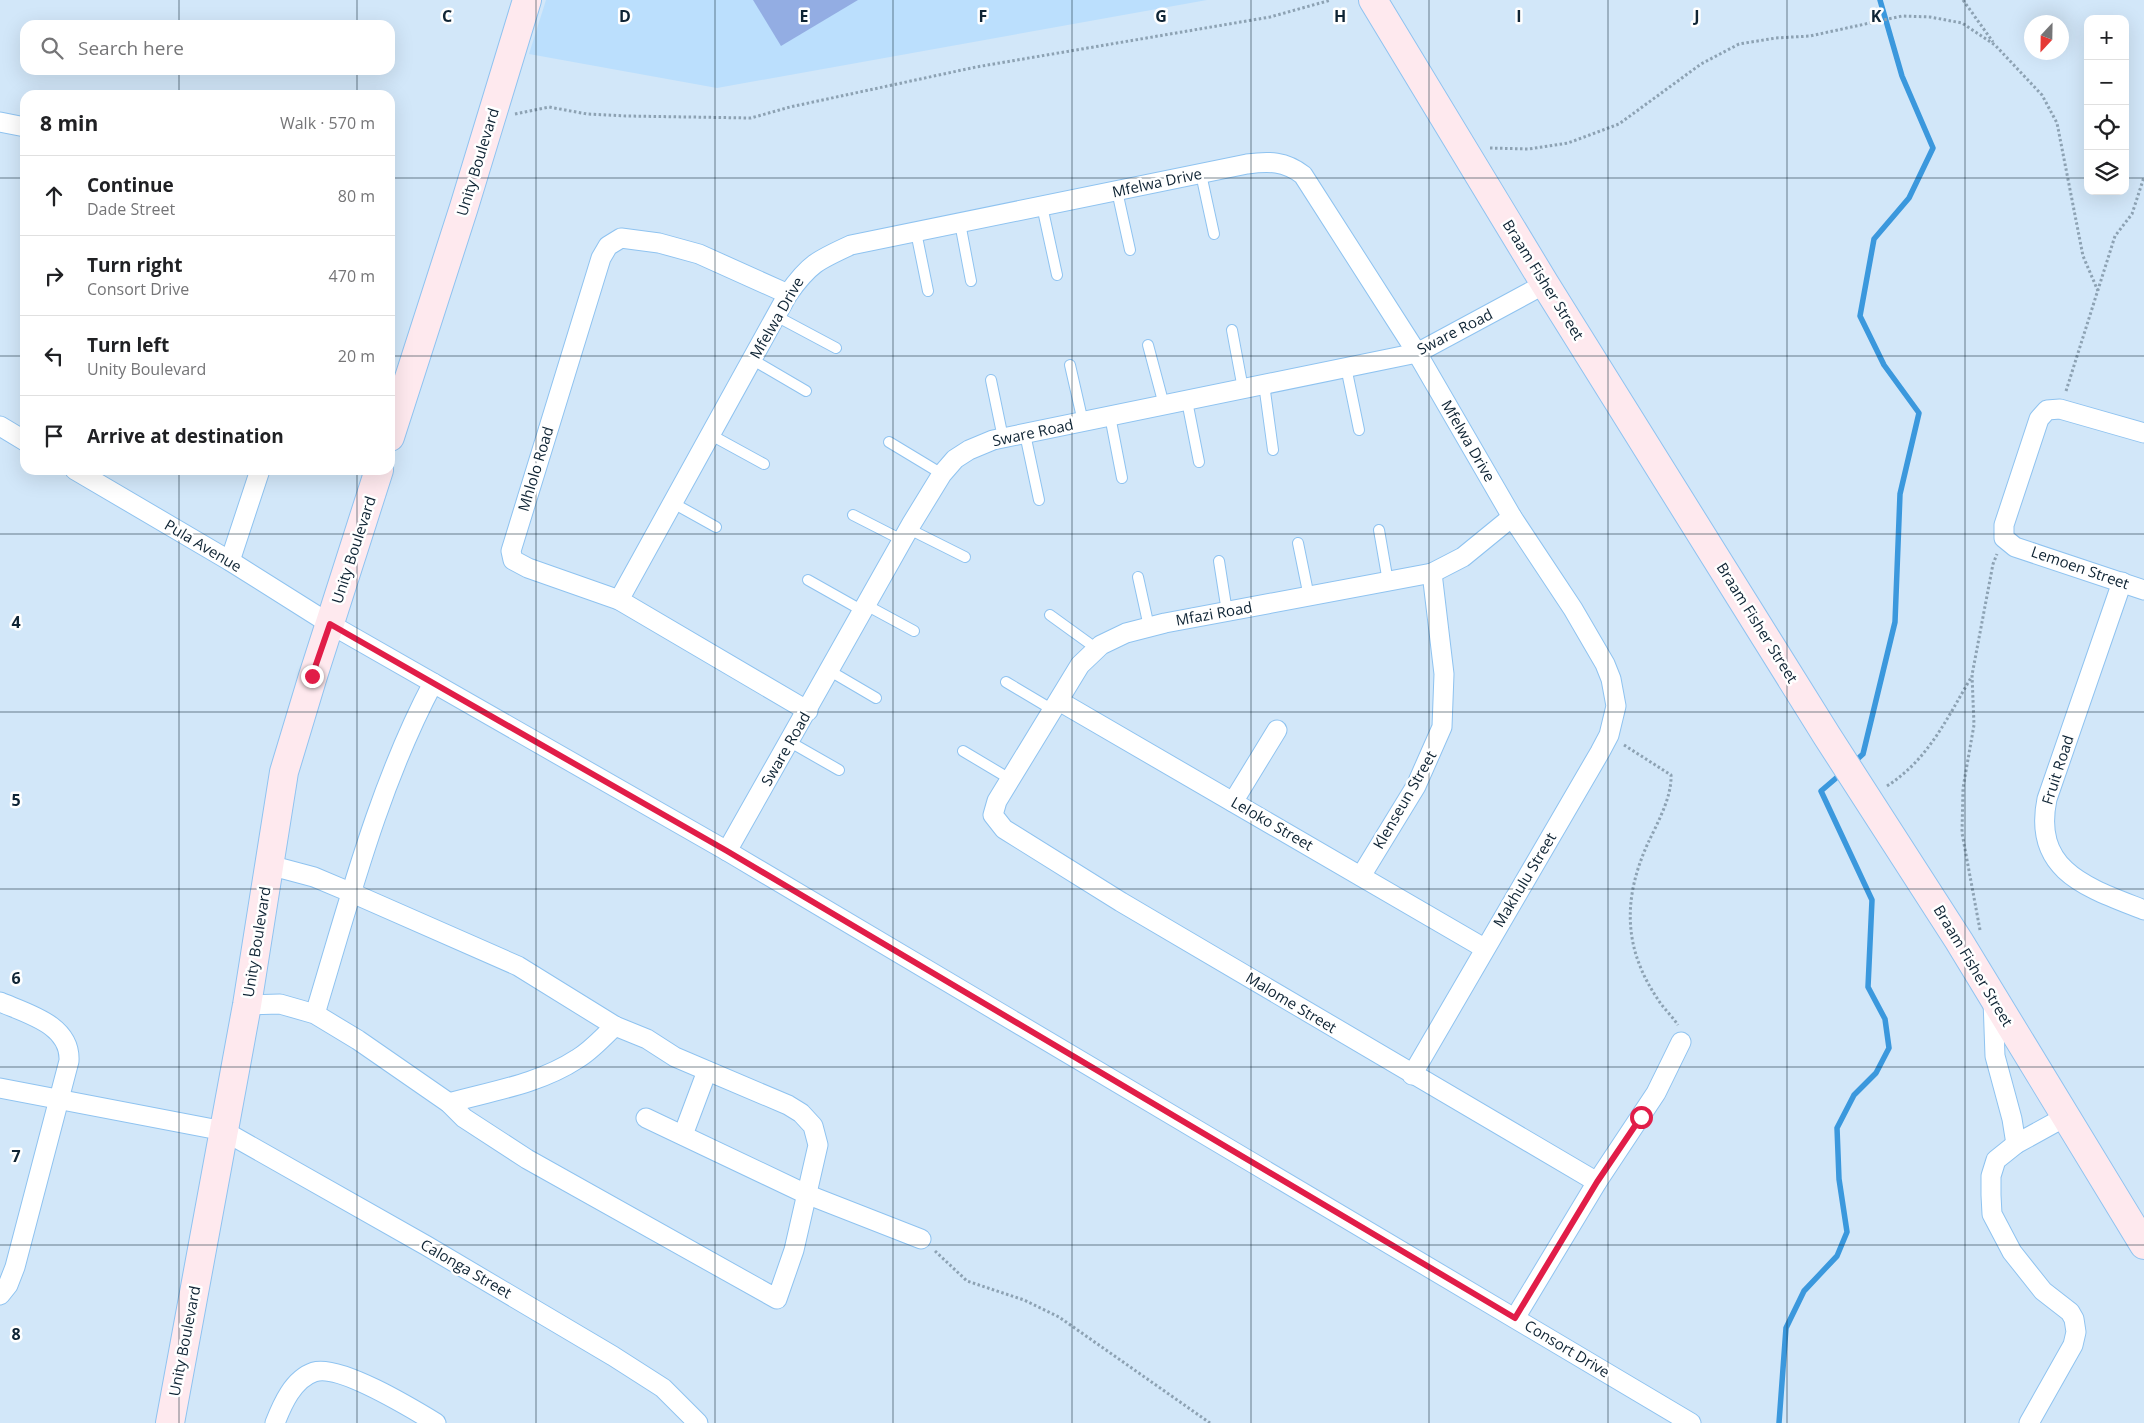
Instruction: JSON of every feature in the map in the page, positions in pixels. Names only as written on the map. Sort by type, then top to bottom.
[{"type":"street","name":"Unity Boulevard","points":[[395,421],[492,117],[527,0]]},
{"type":"street","name":"Braam Fisher Street","points":[[1373,0],[1545,284],[1866,799],[1959,941],[2144,1245]]},
{"type":"street","points":[[0,122],[20,126]]},
{"type":"street","name":"Mfelwa Drive","points":[[619,600],[754,360],[788,294],[804,271],[822,258],[851,245],[1267,162],[1293,167],[1303,175],[1417,353],[1512,517],[1573,609],[1605,664],[1611,679]]},
{"type":"street","name":"Mhlolo Road","points":[[788,294],[699,254],[659,243],[621,238],[614,240],[604,251],[511,551],[513,560],[528,568],[619,600],[808,711]]},
{"type":"street","name":"Sware Road","points":[[727,851],[808,711],[905,535],[942,474],[955,459],[969,450],[1003,438],[1417,353],[1545,284]]},
{"type":"street","points":[[2010,542],[2004,525],[2039,419],[2047,410],[2060,409],[2144,433]]},
{"type":"street","points":[[0,426],[20,437]]},
{"type":"street","name":"Pula Avenue","points":[[84,475],[230,561],[330,624]]},
{"type":"street","points":[[230,561],[258,475]]},
{"type":"street","name":"Unity Boulevard","points":[[170,1423],[247,1006],[284,772],[377,475]]},
{"type":"street","name":"Mfazi Road","points":[[993,815],[997,801],[1080,666],[1097,649],[1126,633],[1149,627],[1432,573],[1463,557],[1512,517]]},
{"type":"street","name":"Lemoen Street","points":[[2010,542],[2144,590]]},
{"type":"street","name":"Klenseun Street","points":[[1361,876],[1416,786],[1442,727],[1444,674],[1432,573]]},
{"type":"street","name":"Fruit Road","points":[[2122,582],[2047,799],[2043,830],[2053,855],[2074,878],[2089,888],[2144,910]]},
{"type":"street","name":"Consort Drive","points":[[330,624],[727,851],[1691,1423]]},
{"type":"street","name":"Makhulu Street","points":[[1412,1075],[1484,948],[1610,735],[1616,706],[1611,679]]},
{"type":"street","points":[[315,1014],[352,893],[403,743],[433,683]]},
{"type":"street","name":"Leloko Street","points":[[1056,705],[1233,802],[1484,948]]},
{"type":"street","points":[[1233,802],[1277,730]]},
{"type":"street","name":"Malome Street","points":[[993,815],[1004,829],[1412,1075],[1597,1182]]},
{"type":"street","points":[[247,1006],[280,1004],[315,1014],[358,1040],[449,1103],[464,1118],[527,1159],[777,1299],[794,1250],[818,1145],[816,1133],[807,1118],[788,1105],[675,1057],[647,1039],[615,1026],[518,966],[314,877],[269,865]]},
{"type":"street","points":[[1993,999],[1995,1056],[2012,1119],[2016,1144]]},
{"type":"street","points":[[0,1002],[43,1022],[60,1033],[70,1049],[69,1061],[16,1267],[8,1285],[0,1295]]},
{"type":"street","points":[[449,1103],[520,1083],[560,1069],[579,1058],[615,1026]]},
{"type":"street","points":[[1515,1318],[1597,1182],[1656,1093],[1681,1042]]},
{"type":"street","points":[[683,1135],[707,1071]]},
{"type":"street","name":"Calonga Street","points":[[0,1088],[59,1097],[224,1131],[418,1241],[613,1356],[664,1388],[698,1423]]},
{"type":"street","points":[[2029,1423],[2068,1356],[2076,1332],[2074,1319],[2070,1312],[2043,1291],[2012,1252],[1992,1214],[1991,1176],[1996,1160],[2016,1144],[2065,1117]]},
{"type":"street","points":[[646,1118],[806,1194],[921,1239]]},
{"type":"street","points":[[276,1423],[286,1398],[299,1382],[310,1374],[323,1371],[342,1374],[436,1423]]},
{"type":"lane","points":[[1201,174],[1214,234]]},
{"type":"lane","points":[[1117,191],[1130,250]]},
{"type":"lane","points":[[1042,206],[1057,275]]},
{"type":"lane","points":[[960,223],[971,281]]},
{"type":"lane","points":[[916,232],[928,291]]},
{"type":"lane","points":[[776,316],[836,348]]},
{"type":"lane","points":[[1232,330],[1243,389]]},
{"type":"lane","points":[[1148,345],[1164,405]]},
{"type":"lane","points":[[754,360],[806,391]]},
{"type":"lane","points":[[1070,365],[1083,422]]},
{"type":"lane","points":[[1346,367],[1359,430]]},
{"type":"lane","points":[[992,380],[1003,438]]},
{"type":"lane","points":[[1264,384],[1274,450]]},
{"type":"lane","points":[[1187,400],[1199,462]]},
{"type":"lane","points":[[1110,416],[1122,478]]},
{"type":"lane","points":[[1025,434],[1039,500]]},
{"type":"lane","points":[[711,435],[764,464]]},
{"type":"lane","points":[[889,442],[942,474]]},
{"type":"lane","points":[[673,503],[716,527]]},
{"type":"lane","points":[[853,514],[965,557]]},
{"type":"lane","points":[[1379,530],[1388,582]]},
{"type":"lane","points":[[1298,543],[1309,597]]},
{"type":"lane","points":[[1218,561],[1227,612]]},
{"type":"lane","points":[[1138,577],[1149,627]]},
{"type":"lane","points":[[808,580],[914,631]]},
{"type":"lane","points":[[1050,615],[1097,649]]},
{"type":"lane","points":[[830,671],[876,698]]},
{"type":"lane","points":[[1006,682],[1056,705]]},
{"type":"lane","points":[[790,742],[839,770]]},
{"type":"lane","points":[[963,751],[1010,779]]},
{"type":"path","points":[[492,117],[549,107],[587,114],[751,118],[790,106],[976,67],[1270,17],[1331,0]]},
{"type":"path","points":[[1963,0],[1995,44],[2042,96],[2057,123],[2083,256],[2098,290]]},
{"type":"path","points":[[1462,148],[1529,149],[1568,143],[1619,124],[1701,64],[1739,44],[1776,38],[1810,36],[1895,18],[1930,17],[1962,23],[1995,44]]},
{"type":"path","points":[[2060,409],[2116,236],[2132,214],[2144,177]]},
{"type":"path","points":[[1982,938],[1962,834],[1963,788],[1974,725],[1972,675],[1993,564],[2010,542]]},
{"type":"path","points":[[1866,799],[1920,760],[1937,737],[1972,675]]},
{"type":"path","points":[[1610,735],[1671,775],[1667,794],[1634,880],[1628,922],[1639,964],[1657,998],[1681,1030],[1681,1042]]},
{"type":"path","points":[[921,1239],[967,1281],[1024,1300],[1059,1318],[1210,1423]]},
{"type":"shaded area","points":[[546,0],[1207,0],[717,88],[529,54]]},
{"type":"building","points":[[753,0],[858,0],[781,46]]},
{"type":"waterway","points":[[1853,763],[1863,754],[1895,622],[1900,494],[1919,413],[1884,365],[1860,316],[1874,239],[1909,198],[1933,148],[1902,76],[1880,0]]},
{"type":"waterway","points":[[1779,1423],[1786,1328],[1804,1291],[1837,1256],[1847,1232],[1839,1179],[1837,1128],[1854,1095],[1876,1073],[1889,1048],[1885,1019],[1868,987],[1872,900],[1821,791],[1842,773]]},
{"type":"route","points":[[312,676],[330,624],[727,851],[1142,1099],[1515,1318],[1597,1182],[1641,1117]]}]
